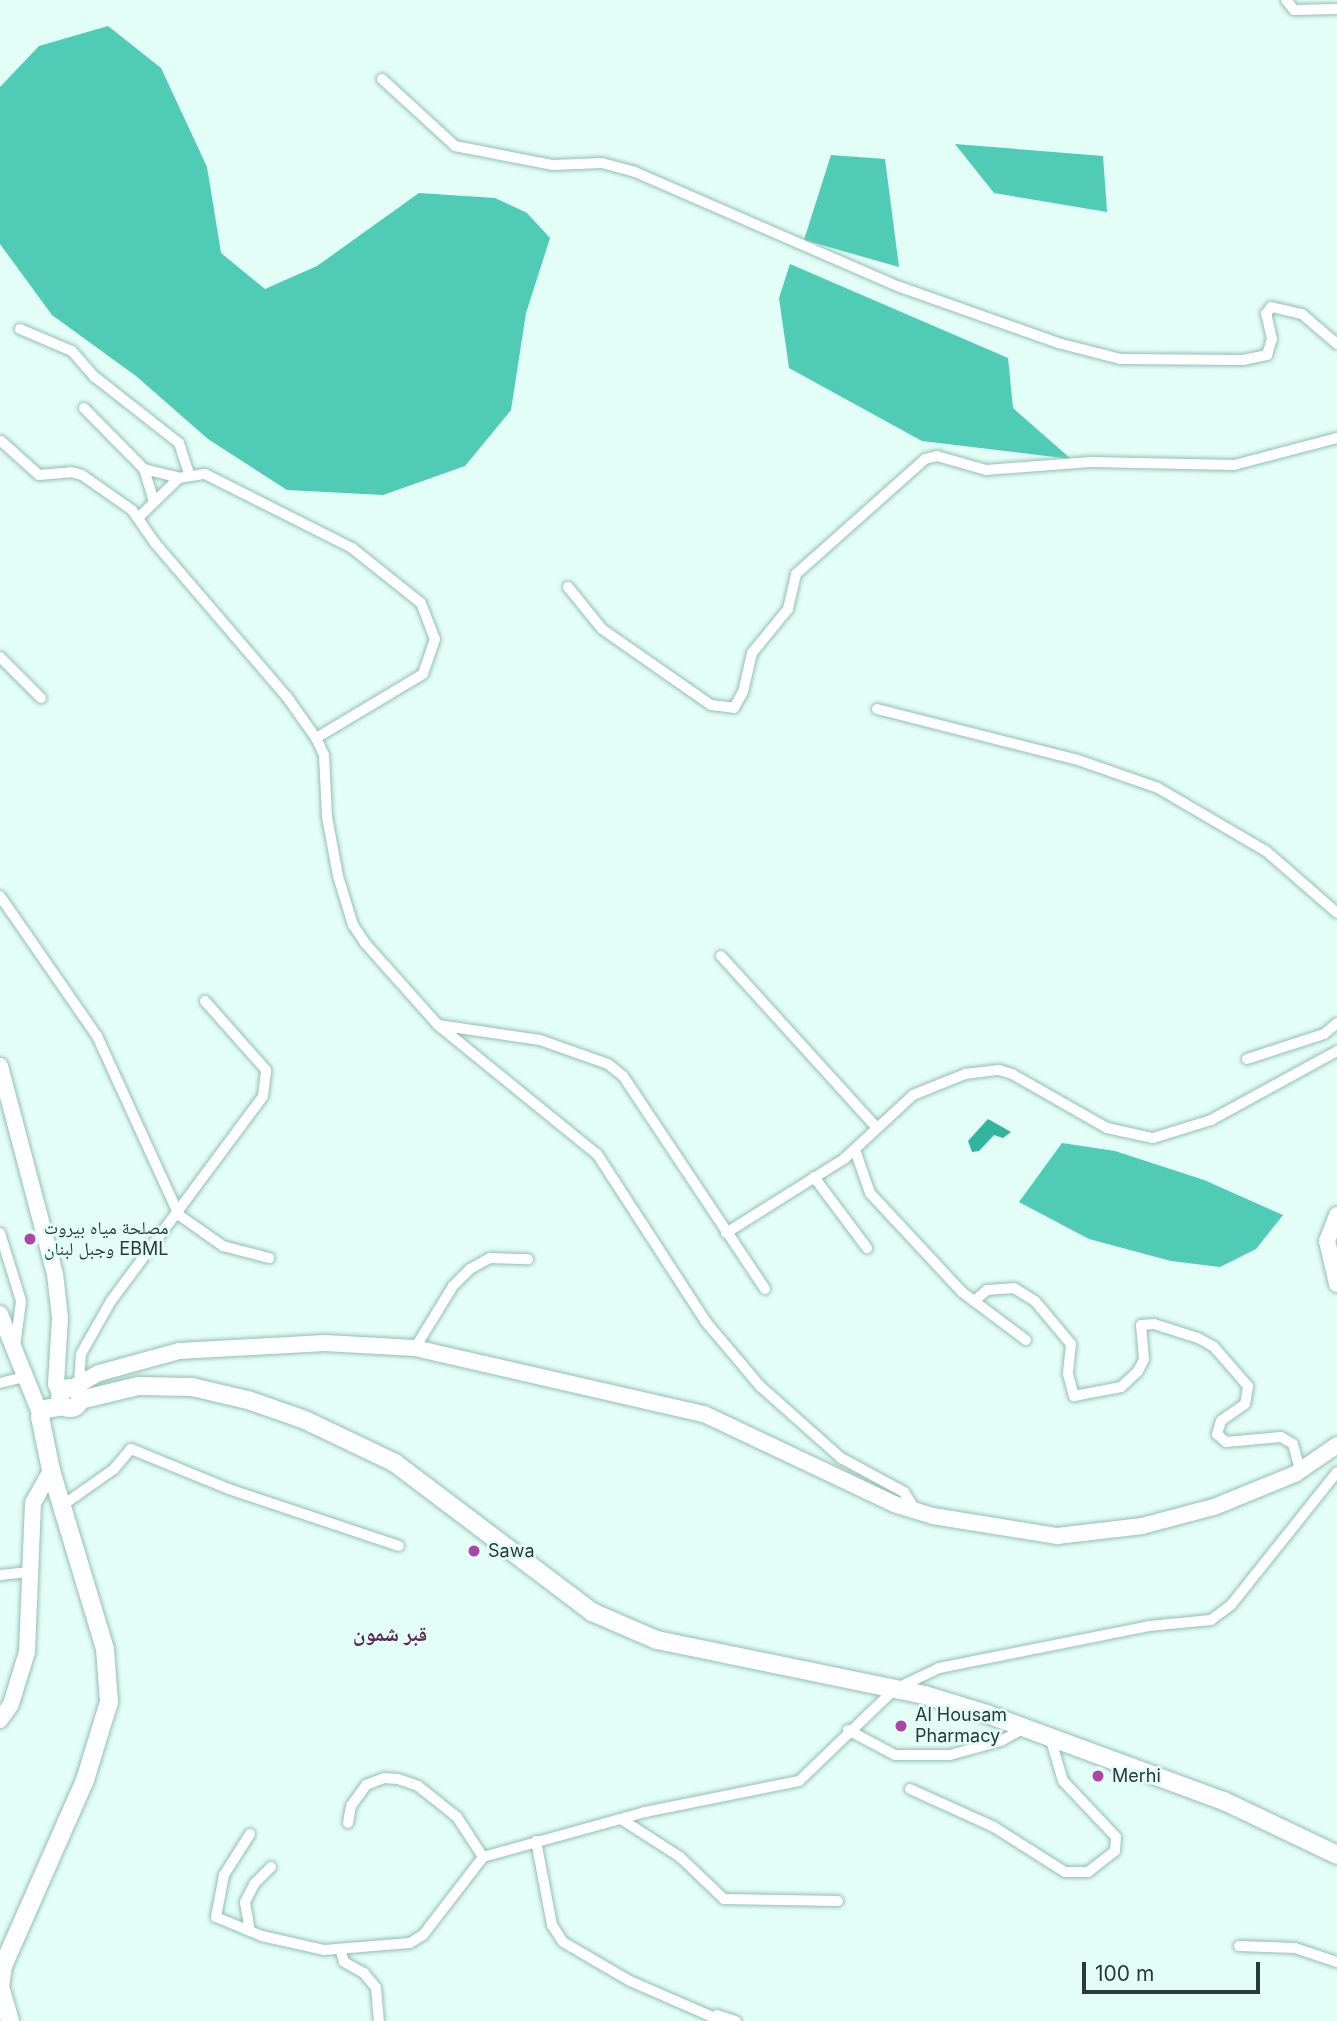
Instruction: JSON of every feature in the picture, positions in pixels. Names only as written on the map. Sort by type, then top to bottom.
[{"type":"main road","points":[[0,1066],[55,1274],[60,1318],[56,1384],[71,1394],[156,1385],[192,1387],[260,1404],[362,1444],[395,1463],[592,1612],[657,1640],[895,1689],[1024,1728],[1224,1801],[1337,1855]]},
{"type":"main road","points":[[1337,1215],[1326,1241],[1337,1284]]},
{"type":"main road","points":[[0,1314],[40,1413],[51,1471],[105,1649],[108,1702],[85,1780],[3,1966],[1,1987],[10,2021]]},
{"type":"main road","points":[[40,1413],[71,1394],[145,1358],[179,1352],[325,1343],[415,1348],[704,1414],[916,1511],[1056,1536],[1107,1531],[1214,1507],[1300,1471],[1337,1445]]},
{"type":"main road","points":[[0,1720],[11,1704],[27,1652],[33,1503],[51,1471]]},
{"type":"street","points":[[1286,0],[1294,10],[1337,9]]},
{"type":"street","points":[[382,79],[455,146],[553,165],[602,163],[635,172],[900,287],[1058,342],[1121,359],[1243,360],[1267,355],[1272,339],[1266,314],[1271,307],[1302,314],[1337,344]]},
{"type":"street","points":[[20,329],[72,351],[95,377],[179,443],[184,476]]},
{"type":"street","points":[[84,408],[144,469],[154,502]]},
{"type":"street","points":[[568,587],[602,629],[711,705],[734,708],[743,692],[752,653],[789,609],[796,573],[909,469],[925,459],[937,456],[986,470],[1091,462],[1234,466],[1337,438]]},
{"type":"street","points":[[1,441],[39,475],[71,472],[82,475],[124,502],[138,518],[287,697],[316,738],[324,755],[327,817],[338,876],[353,925],[438,1025],[597,1154],[706,1322],[760,1385],[841,1458],[904,1492],[916,1511]]},
{"type":"street","points":[[144,469],[184,476],[210,476],[352,548],[413,594],[428,616],[434,652],[423,674],[316,738]]},
{"type":"street","points":[[138,518],[184,476]]},
{"type":"street","points":[[0,657],[24,676],[41,698]]},
{"type":"street","points":[[877,709],[1078,760],[1158,788],[1266,851],[1337,913]]},
{"type":"street","points":[[0,896],[97,1037],[179,1215],[223,1246],[269,1258]]},
{"type":"street","points":[[722,956],[877,1128]]},
{"type":"street","points":[[71,1394],[81,1353],[111,1301],[179,1215],[264,1096],[268,1082],[260,1060],[205,1001]]},
{"type":"street","points":[[1247,1059],[1324,1034],[1337,1023]]},
{"type":"street","points":[[438,1025],[540,1040],[608,1064],[633,1089],[765,1289]]},
{"type":"street","points":[[726,1233],[855,1150],[898,1106],[933,1086],[965,1073],[999,1070],[1107,1128],[1153,1138],[1211,1120],[1337,1051]]},
{"type":"street","points":[[855,1150],[870,1193],[974,1301],[1026,1340]]},
{"type":"street","points":[[814,1177],[867,1248]]},
{"type":"street","points":[[0,1233],[21,1301],[14,1350]]},
{"type":"street","points":[[415,1348],[453,1286],[470,1269],[490,1258],[528,1259]]},
{"type":"street","points":[[974,1301],[987,1290],[1014,1288],[1035,1301],[1071,1344],[1069,1388],[1074,1396],[1121,1387],[1138,1371],[1144,1359],[1141,1325],[1154,1324],[1198,1338],[1214,1347],[1248,1386],[1245,1404],[1221,1421],[1217,1434],[1226,1442],[1281,1437],[1293,1444],[1300,1471]]},
{"type":"street","points":[[0,1383],[24,1377]]},
{"type":"street","points":[[63,1505],[114,1469],[131,1449],[229,1489],[399,1546]]},
{"type":"street","points":[[250,1834],[224,1875],[216,1917],[250,1931],[341,1951],[349,1945],[410,1943],[424,1935],[483,1857],[621,1819],[783,1788],[811,1773],[848,1730],[895,1689],[939,1668],[1149,1626],[1211,1620],[1231,1605],[1337,1472]]},
{"type":"street","points":[[0,1574],[30,1572]]},
{"type":"street","points":[[848,1730],[895,1755],[950,1755],[1001,1741],[1024,1728]]},
{"type":"street","points":[[910,1788],[994,1827],[1065,1872],[1088,1872],[1115,1851],[1116,1837],[1063,1781],[1050,1737]]},
{"type":"street","points":[[348,1823],[351,1806],[366,1785],[383,1778],[398,1779],[418,1786],[457,1817],[483,1857]]},
{"type":"street","points":[[621,1819],[680,1857],[724,1899],[838,1901]]},
{"type":"street","points":[[536,1841],[552,1925],[563,1942],[610,1971],[722,2021]]},
{"type":"street","points":[[250,1931],[245,1902],[254,1884],[271,1867]]},
{"type":"street","points":[[1239,1946],[1295,1948],[1337,1962]]},
{"type":"street","points":[[341,1951],[344,1962],[364,1973],[376,1988],[379,2021]]},
{"type":"street","points":[[697,2010],[736,2021]]},
{"type":"shaded area","points":[[108,26],[161,68],[207,167],[221,253],[265,289],[317,266],[419,193],[495,198],[527,213],[550,238],[526,313],[511,410],[465,466],[383,495],[287,490],[208,439],[136,376],[52,315],[0,244],[0,87],[39,46]]},
{"type":"shaded area","points":[[955,144],[1103,156],[1107,212],[994,193]]},
{"type":"shaded area","points":[[831,155],[885,159],[899,267],[804,240]]},
{"type":"shaded area","points":[[790,264],[1008,358],[1013,408],[1071,459],[922,441],[789,368],[779,298]]},
{"type":"shaded area","points":[[988,1119],[1011,1132],[1003,1138],[994,1135],[979,1151],[972,1152],[968,1141]]},
{"type":"shaded area","points":[[1062,1143],[1115,1151],[1204,1180],[1283,1215],[1256,1249],[1220,1267],[1171,1261],[1089,1239],[1019,1202]]},
{"type":"place","name":"مصلحة مياه بيروت وجبل لبنان EBML","points":[[30,1239]]},
{"type":"place","name":"Sawa","points":[[474,1551]]},
{"type":"place","name":"Al Housam Pharmacy","points":[[901,1726]]},
{"type":"place","name":"Merhi","points":[[1098,1776]]},
{"type":"district","name":"قبر شمون","points":[[390,1634]]}]
